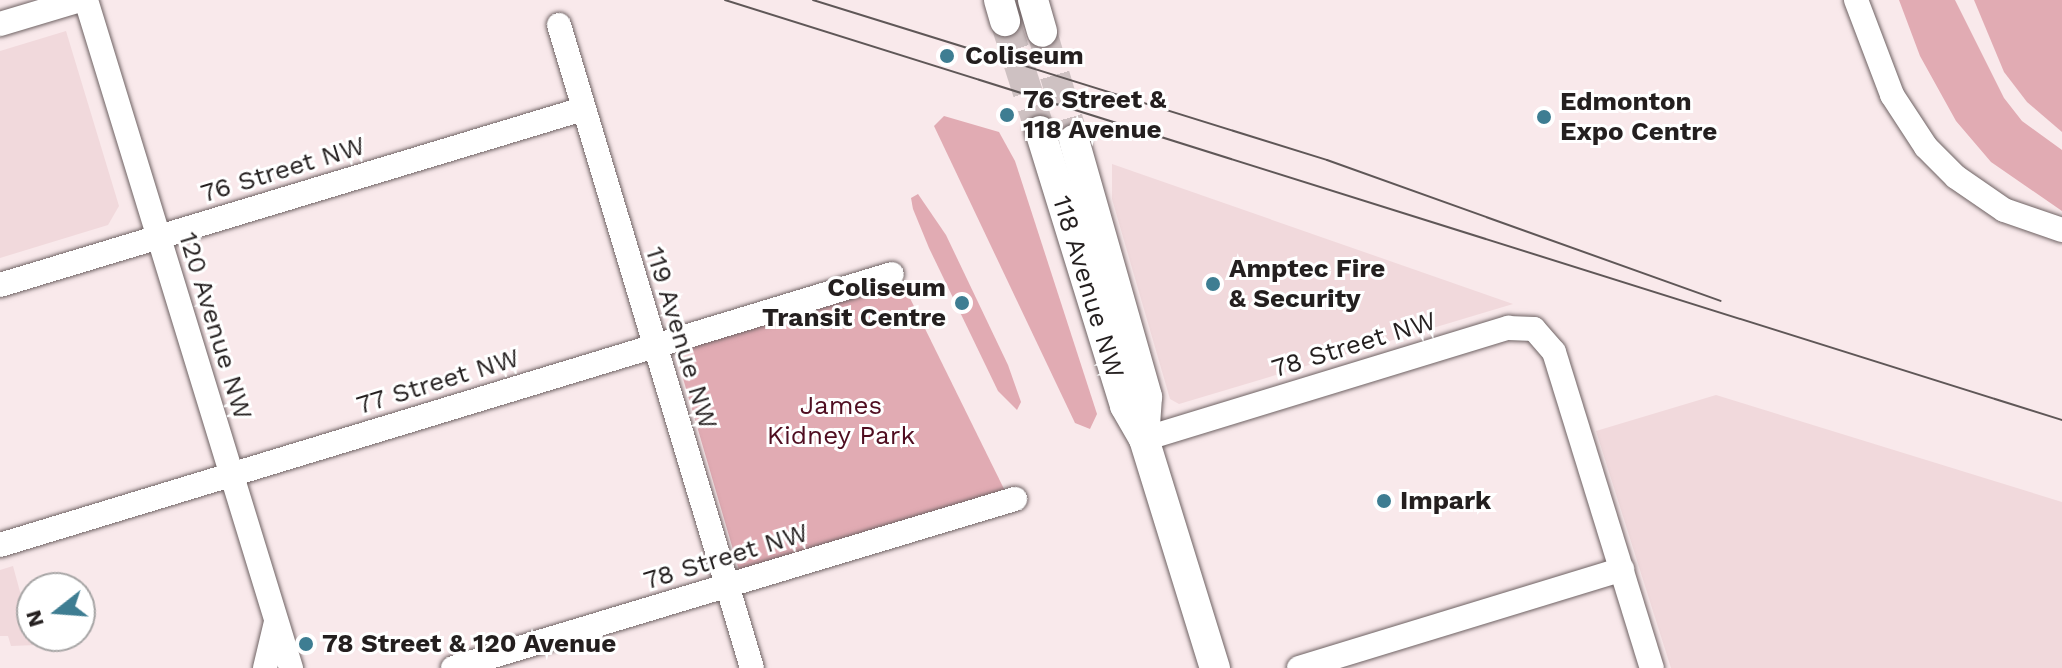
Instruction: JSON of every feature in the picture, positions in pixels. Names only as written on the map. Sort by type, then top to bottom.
[{"type":"main road","points":[[1033,0],[1042,32]]},
{"type":"main road","name":"118 Avenue NW","points":[[1040,131],[1125,406],[1144,439],[1215,668]]},
{"type":"main road","name":"118 Avenue NW","points":[[1074,140],[1147,397],[1144,439]]},
{"type":"street","points":[[0,24],[83,0]]},
{"type":"street","name":"120 Avenue NW","points":[[83,0],[291,668]]},
{"type":"street","points":[[1856,0],[1892,95],[1920,141],[1956,177],[2004,210],[2062,230]]},
{"type":"street","name":"119 Avenue NW","points":[[559,25],[752,668]]},
{"type":"street","name":"76 Street NW","points":[[0,285],[583,109]]},
{"type":"street","name":"77 Street NW","points":[[0,545],[892,274]]},
{"type":"street","name":"78 Street NW","points":[[1144,439],[1508,328],[1534,329],[1554,352],[1622,569]]},
{"type":"street","name":"78 Street NW","points":[[453,668],[1015,499]]},
{"type":"street","points":[[1299,668],[1622,569],[1652,668]]},
{"type":"street","points":[[265,668],[276,622]]},
{"type":"shaded area","points":[[66,31],[119,206],[108,225],[0,258],[0,51]]},
{"type":"shaded area","points":[[1112,164],[1513,304],[1179,404],[1170,399],[1112,199]]},
{"type":"shaded area","points":[[1716,395],[2062,502],[2062,668],[1671,668],[1596,431]]},
{"type":"shaded area","points":[[13,566],[16,577],[16,646],[11,646],[8,636],[0,636],[0,570]]},
{"type":"green space","points":[[1899,0],[1955,0],[2004,98],[2022,121],[2062,150],[2062,211],[1991,162],[1956,121],[1920,56]]},
{"type":"green space","points":[[1974,0],[2062,0],[2062,132],[2027,102],[2004,72]]},
{"type":"green space","points":[[944,116],[999,132],[1015,161],[1097,414],[1090,429],[1075,423],[934,126]]},
{"type":"green space","points":[[918,194],[946,235],[1008,365],[1021,402],[1017,410],[998,391],[929,248],[913,209],[911,198]]},
{"type":"green space","name":"James Kidney Park","points":[[903,284],[1005,491],[739,570],[675,351]]},
{"type":"tunnel","points":[[1005,21],[1040,131]]},
{"type":"tunnel","points":[[1042,32],[1074,140]]},
{"type":"tram line","points":[[725,0],[2062,420]]},
{"type":"tram line","points":[[813,0],[1327,160],[1720,301]]},
{"type":"place","name":"Coliseum","points":[[947,56]]},
{"type":"place","name":"76 Street & 118 Avenue","points":[[1007,115]]},
{"type":"place","name":"Edmonton Expo Centre","points":[[1544,117]]},
{"type":"place","name":"Amptec Fire & Security","points":[[1213,284]]},
{"type":"place","name":"Coliseum Transit Centre","points":[[962,303]]},
{"type":"place","name":"Impark","points":[[1384,501]]},
{"type":"place","name":"78 Street & 120 Avenue","points":[[306,644]]}]
